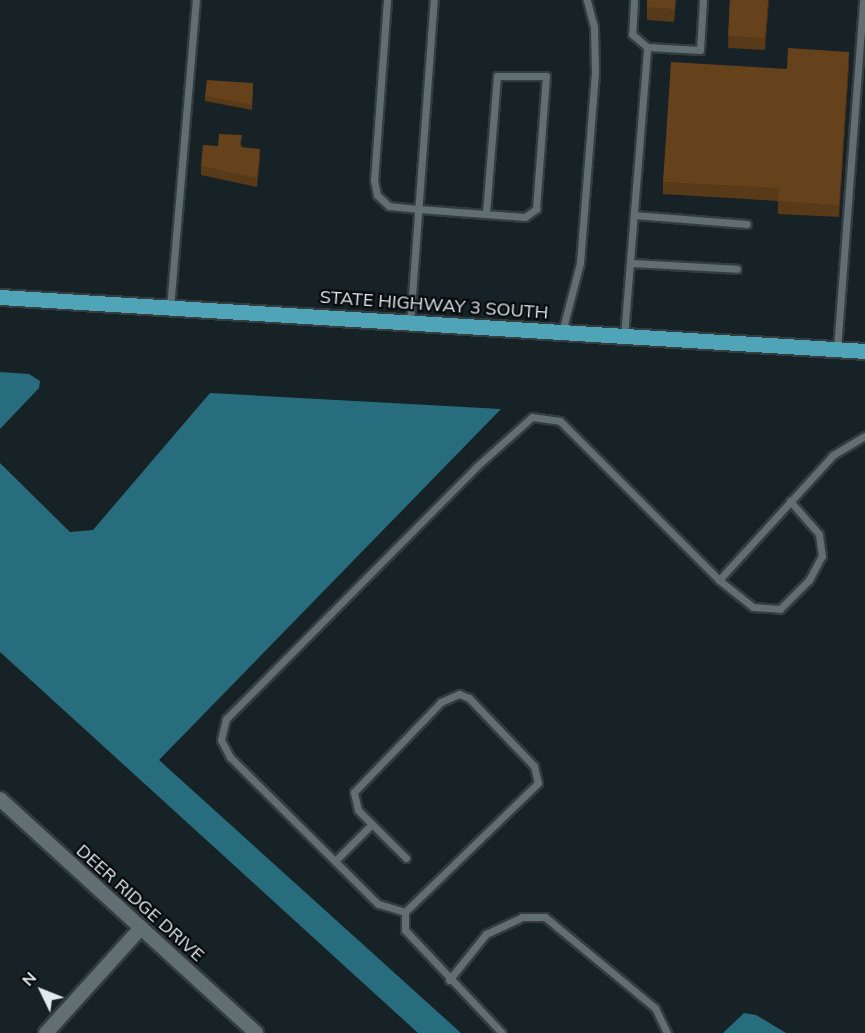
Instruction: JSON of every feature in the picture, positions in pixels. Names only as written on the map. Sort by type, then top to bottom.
[{"type":"main road","name":"STATE HIGHWAY 3 SOUTH","points":[[0,297],[865,351]]},
{"type":"street","name":"DEER RIDGE DRIVE","points":[[0,799],[256,1033]]},
{"type":"street","points":[[46,1033],[141,928]]},
{"type":"lane","points":[[170,308],[196,0]]},
{"type":"lane","points":[[387,0],[374,180],[377,195],[388,206],[419,209],[525,217],[536,209],[546,76],[497,76],[486,214]]},
{"type":"lane","points":[[410,323],[434,0]]},
{"type":"lane","points":[[562,332],[580,264],[594,72],[594,27],[587,0]]},
{"type":"lane","points":[[634,0],[632,34],[647,47],[700,50],[703,0]]},
{"type":"lane","points":[[837,349],[864,0]]},
{"type":"lane","points":[[624,336],[647,47]]},
{"type":"lane","points":[[634,215],[747,224]]},
{"type":"lane","points":[[631,263],[737,269]]},
{"type":"lane","points":[[405,912],[378,904],[230,757],[221,740],[226,720],[476,467],[532,417],[560,421],[719,580],[753,607],[780,609],[809,580],[822,556],[819,534],[790,501]]},
{"type":"lane","points":[[719,580],[833,455],[865,436]]},
{"type":"lane","points":[[406,858],[358,810],[354,792],[448,696],[469,698],[539,775],[538,783],[405,912],[405,930],[448,980],[502,1033]]},
{"type":"lane","points":[[334,861],[372,824]]},
{"type":"lane","points":[[448,980],[486,934],[522,917],[545,916],[655,1008],[667,1033]]},
{"type":"water","points":[[0,372],[29,374],[40,381],[39,388],[0,429]]},
{"type":"water","points":[[210,393],[501,409],[159,760],[461,1033],[418,1033],[0,652],[0,463],[70,532],[93,530]]},
{"type":"water","points":[[744,1013],[756,1015],[786,1033],[723,1033]]},
{"type":"building","points":[[647,0],[675,0],[674,9],[647,7]]},
{"type":"building","points":[[730,0],[768,0],[765,38],[728,36]]},
{"type":"building","points":[[788,48],[849,52],[839,205],[778,201],[779,188],[663,182],[671,62],[787,69]]},
{"type":"building","points":[[207,80],[253,83],[252,105],[205,96]]},
{"type":"building","points":[[219,134],[242,135],[240,147],[260,149],[257,178],[201,166],[203,145],[218,146]]}]
